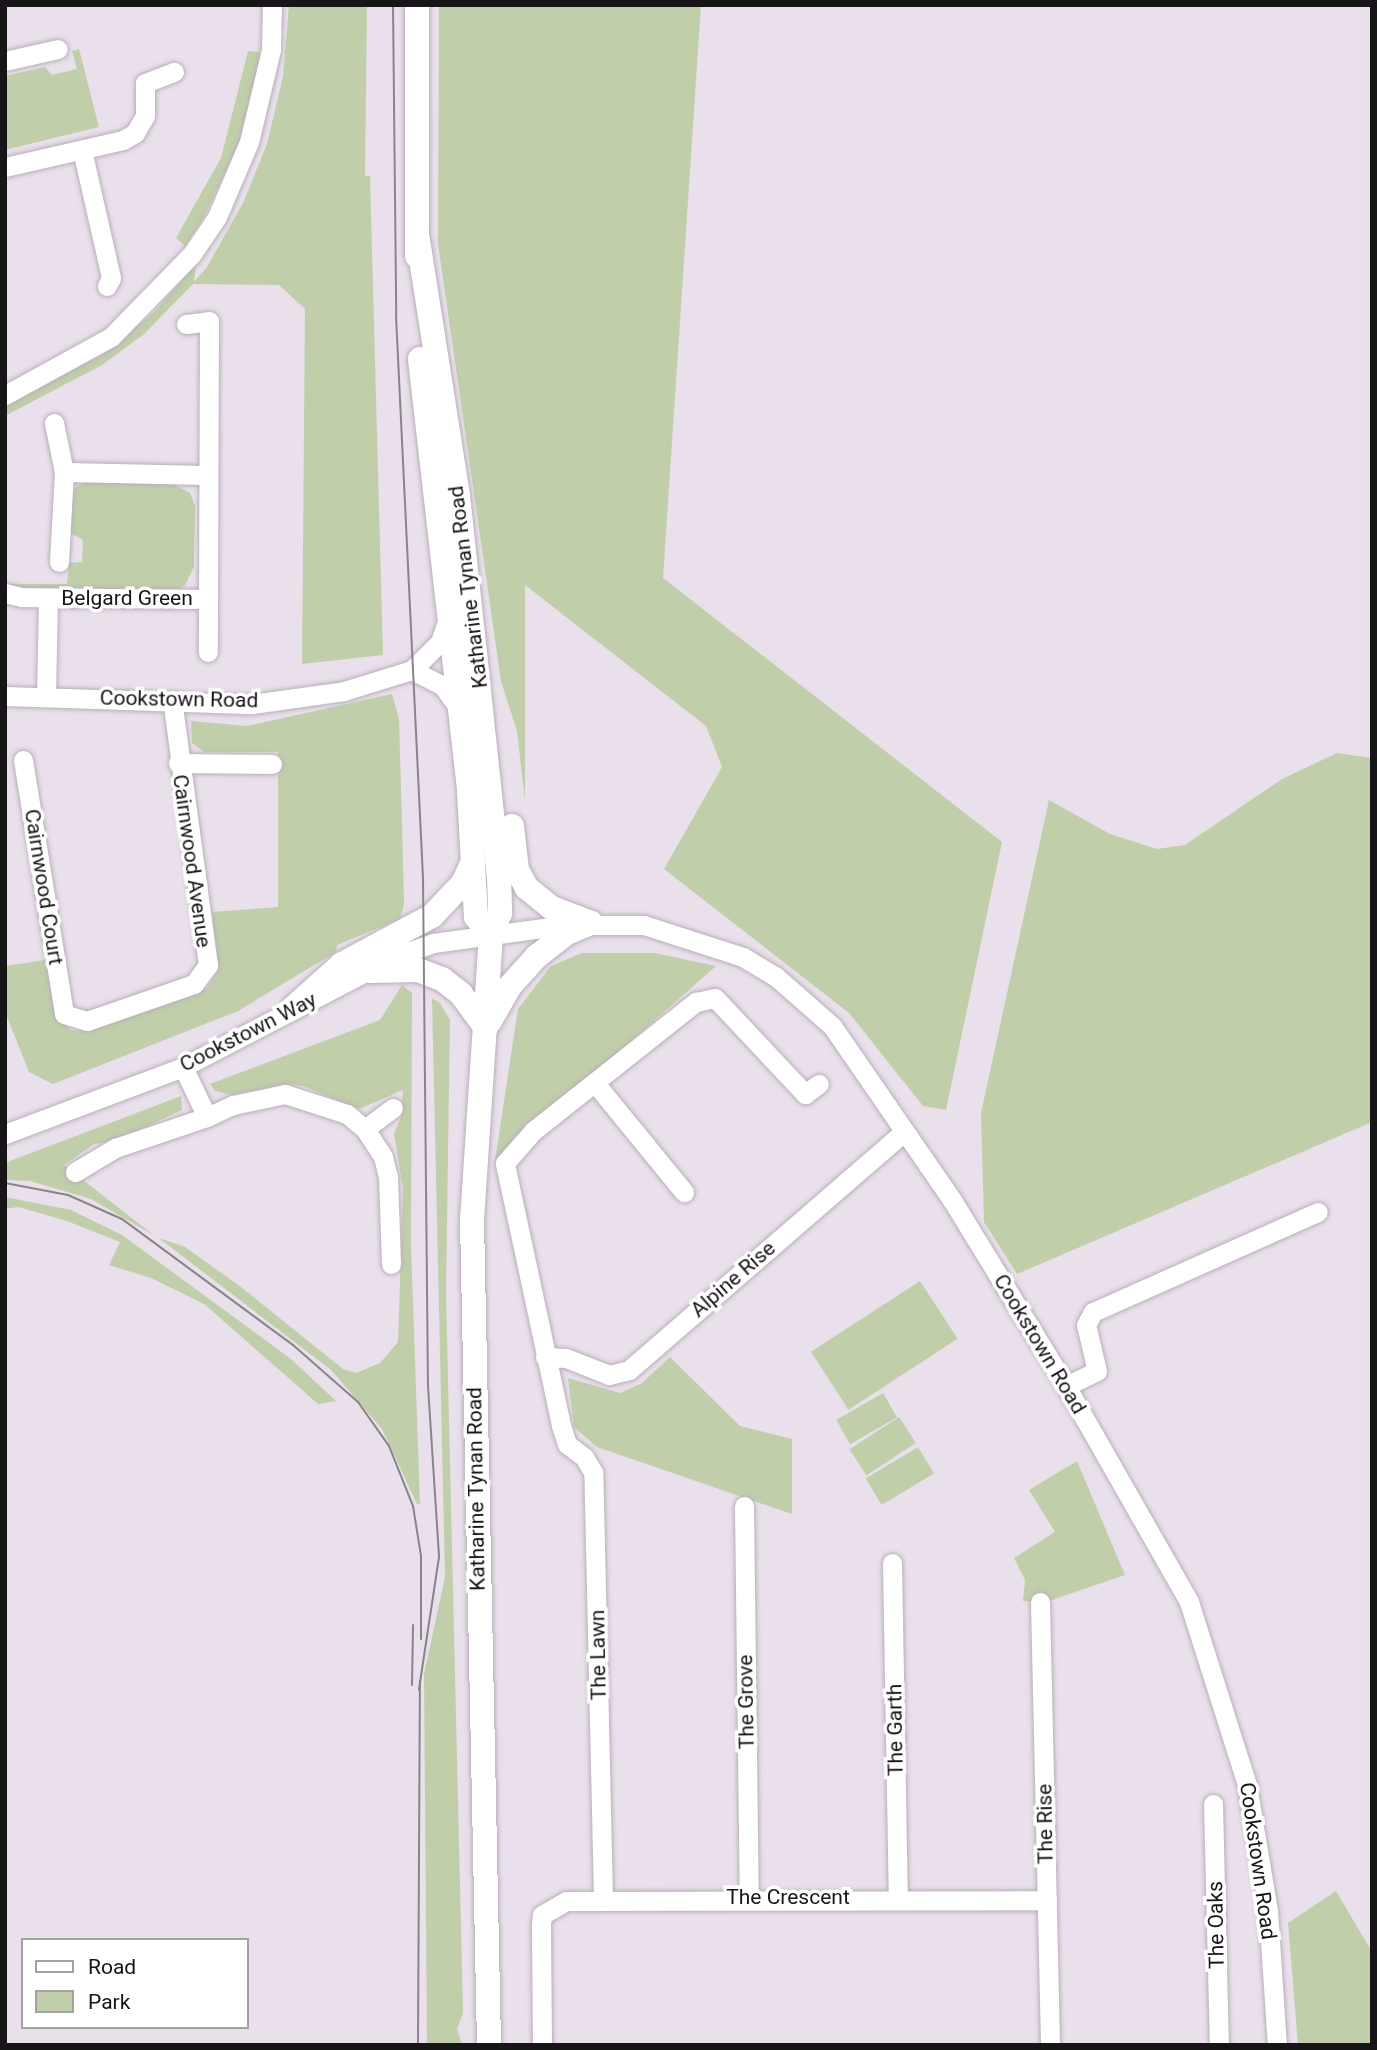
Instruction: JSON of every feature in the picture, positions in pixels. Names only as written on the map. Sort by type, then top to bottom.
[{"type":"main road","name":"Katharine Tynan Road","points":[[417,5],[418,240],[425,417],[448,620],[471,706],[499,878],[500,913],[491,934],[472,1219],[489,2045]]},
{"type":"main road","name":"Katharine Tynan Road","points":[[418,240],[458,495],[471,706],[476,917],[491,934]]},
{"type":"main road","points":[[471,706],[503,748],[519,875],[534,896],[591,923]]},
{"type":"main road","points":[[293,1008],[342,964],[432,916],[463,883],[474,858]]},
{"type":"main road","points":[[372,971],[418,970],[442,979],[461,994],[486,1028],[529,964],[567,933],[591,923]]},
{"type":"street","points":[[5,395],[111,337],[192,254],[222,207],[249,142],[271,50],[272,5]]},
{"type":"street","points":[[5,61],[58,49]]},
{"type":"street","points":[[5,167],[82,150],[135,133],[147,108],[145,83],[174,72]]},
{"type":"street","points":[[82,150],[111,278],[107,286]]},
{"type":"street","name":"Belgard Green","points":[[186,324],[209,321],[206,599],[208,652]]},
{"type":"street","name":"Belgard Green","points":[[54,424],[64,472],[59,562]]},
{"type":"street","points":[[64,472],[208,475]]},
{"type":"street","name":"Belgard Green","points":[[5,593],[48,598],[206,599]]},
{"type":"street","name":"Belgard Green","points":[[46,695],[48,598]]},
{"type":"street","name":"Katharine Tynan Road","points":[[412,670],[440,642],[448,620]]},
{"type":"street","points":[[412,670],[442,685],[471,706]]},
{"type":"street","name":"Cookstown Road","points":[[5,696],[262,702],[344,691],[412,670]]},
{"type":"street","name":"Cairnwood Avenue","points":[[64,1014],[87,1021],[194,984],[205,974],[172,700]]},
{"type":"street","name":"Cairnwood Court","points":[[23,760],[64,1014]]},
{"type":"street","name":"Cairnwood Avenue","points":[[178,763],[272,764]]},
{"type":"street","name":"Cookstown Road","points":[[491,934],[591,923],[644,925],[694,938],[743,957],[775,976],[832,1027],[868,1073],[904,1132],[952,1200],[1066,1386],[1189,1602],[1238,1744],[1268,1911],[1277,2045]]},
{"type":"street","name":"Cookstown Way","points":[[5,1135],[183,1067],[416,947],[491,934]]},
{"type":"street","points":[[545,1357],[505,1163],[533,1131],[696,1002],[715,998],[805,1094],[819,1084]]},
{"type":"street","points":[[183,1067],[207,1117]]},
{"type":"street","points":[[595,1083],[684,1192]]},
{"type":"street","points":[[75,1172],[116,1148],[285,1094],[348,1114],[365,1129],[383,1157],[388,1177],[391,1264]]},
{"type":"street","points":[[365,1129],[393,1108]]},
{"type":"street","name":"Alpine Rise","points":[[545,1357],[566,1359],[609,1375],[629,1370],[904,1132]]},
{"type":"street","points":[[1066,1386],[1097,1370],[1086,1325],[1093,1312],[1318,1212]]},
{"type":"street","name":"The Lawn","points":[[545,1357],[567,1444],[584,1457],[593,1472],[603,1898]]},
{"type":"street","name":"The Grove","points":[[744,1506],[749,1897]]},
{"type":"street","name":"The Garth","points":[[892,1563],[898,1898]]},
{"type":"street","name":"The Rise","points":[[1040,1602],[1050,2045]]},
{"type":"street","name":"The Oaks","points":[[1213,1804],[1219,2045]]},
{"type":"street","name":"The Crescent","points":[[542,2045],[541,1924],[542,1915],[553,1906],[603,1898],[1047,1900]]},
{"type":"green space","points":[[289,5],[367,5],[365,176],[370,176],[383,655],[302,664],[305,309],[279,285],[193,284],[143,335],[102,365],[5,416],[5,406],[103,354],[153,313],[196,265],[194,282],[207,267],[243,203],[267,144],[283,76]]},
{"type":"green space","points":[[439,5],[701,5],[663,578],[1002,842],[946,1110],[923,1106],[849,1013],[664,869],[722,767],[706,726],[525,585],[525,800],[517,731],[501,681],[438,244]]},
{"type":"green space","points":[[79,49],[99,127],[5,150],[5,76],[45,67],[52,75],[77,69],[72,51]]},
{"type":"green space","points":[[248,51],[260,52],[260,59],[239,143],[203,219],[185,246],[176,238],[221,158]]},
{"type":"green space","points":[[90,480],[173,484],[190,493],[195,506],[194,567],[185,585],[179,589],[35,590],[5,584],[67,584],[69,563],[82,562],[83,540],[71,533],[71,498],[76,487]]},
{"type":"green space","points":[[392,694],[399,719],[404,904],[400,919],[337,945],[336,952],[238,1011],[53,1084],[29,1072],[5,1012],[5,966],[46,960],[57,1019],[71,1030],[82,1031],[207,988],[219,969],[212,912],[278,907],[278,752],[204,752],[192,743],[191,721],[247,726]]},
{"type":"green space","points":[[1337,753],[1372,758],[1372,1122],[1017,1274],[984,1222],[981,1113],[1049,800],[1110,834],[1157,849],[1185,845],[1282,779]]},
{"type":"green space","points":[[582,953],[655,953],[716,966],[495,1161],[518,1009],[551,966]]},
{"type":"green space","points":[[402,985],[412,993],[411,1245],[420,1504],[417,1504],[382,1429],[331,1370],[157,1237],[185,1247],[241,1287],[343,1369],[356,1373],[380,1363],[398,1342],[403,1188],[394,1134],[401,1116],[403,1090],[359,1109],[303,1086],[286,1084],[232,1095],[215,1091],[210,1084],[380,1020]]},
{"type":"green space","points":[[432,998],[440,1003],[450,1020],[446,1293],[463,2013],[457,2029],[462,2045],[427,2045],[424,1674],[445,1577]]},
{"type":"green space","points":[[181,1096],[182,1110],[116,1141],[94,1144],[64,1165],[154,1236],[91,1199],[30,1181],[5,1180],[5,1164]]},
{"type":"green space","points":[[5,1197],[71,1210],[122,1235],[291,1359],[336,1401],[318,1404],[204,1304],[151,1278],[109,1265],[120,1242],[67,1221],[18,1207],[5,1209]]},
{"type":"green space","points":[[920,1281],[958,1339],[849,1410],[811,1352]]},
{"type":"green space","points":[[670,1357],[740,1426],[792,1439],[792,1514],[597,1447],[574,1427],[568,1378],[620,1393],[642,1383]]},
{"type":"green space","points":[[883,1393],[897,1417],[850,1444],[836,1420]]},
{"type":"green space","points":[[899,1417],[916,1443],[866,1475],[850,1449]]},
{"type":"green space","points":[[918,1447],[934,1474],[882,1505],[866,1478]]},
{"type":"green space","points":[[1077,1461],[1125,1575],[1043,1603],[1023,1601],[1025,1580],[1014,1558],[1055,1532],[1029,1490]]},
{"type":"green space","points":[[1336,1891],[1372,1952],[1372,2045],[1298,2045],[1288,1923]]},
{"type":"tram line","points":[[393,5],[396,316],[423,878],[428,1386],[439,1557],[419,1690]]},
{"type":"tram line","points":[[5,1183],[68,1195],[122,1219],[293,1345],[358,1402],[389,1446],[413,1506],[421,1556],[421,1639]]},
{"type":"tram line","points":[[412,1685],[413,1625]]},
{"type":"tram line","points":[[418,2045],[420,1681]]}]
